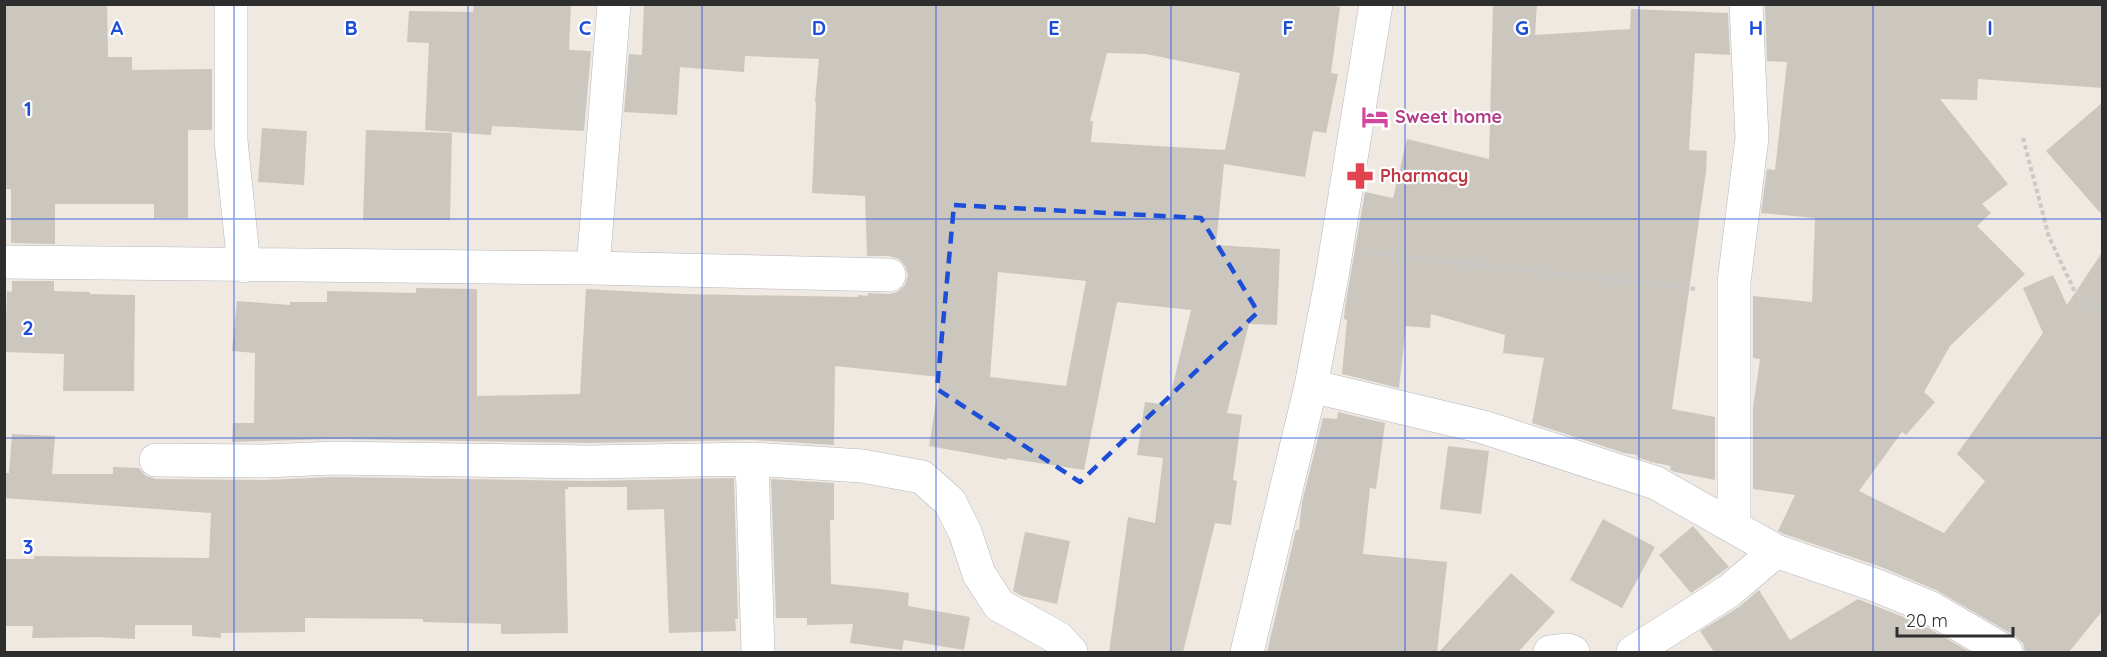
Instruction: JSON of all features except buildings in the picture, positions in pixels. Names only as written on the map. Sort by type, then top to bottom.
[{"type":"street","points":[[231,4],[231,141],[244,266]]},
{"type":"street","points":[[593,268],[614,4]]},
{"type":"street","points":[[1247,652],[1311,387],[1337,249],[1376,4]]},
{"type":"street","points":[[1734,527],[1734,293],[1752,138],[1746,4]]},
{"type":"street","points":[[4,262],[593,268],[889,275]]},
{"type":"street","points":[[1311,387],[1484,427],[1656,483],[1776,551],[1875,585],[1929,607],[2006,652]]},
{"type":"street","points":[[156,460],[333,458],[589,462],[752,459],[862,466],[922,477],[950,502],[965,532],[979,574],[999,605],[1058,638],[1071,652]]},
{"type":"street","points":[[752,459],[758,652]]},
{"type":"street","points":[[1633,652],[1729,591],[1776,551]]},
{"type":"street","points":[[1550,652],[1568,650],[1573,652]]},
{"type":"path","points":[[2023,138],[2054,246],[2075,292],[2103,314]]},
{"type":"path","points":[[1337,249],[1734,293]]},
{"type":"highlighted area","points":[[954,205],[1201,218],[1258,312],[1080,482],[937,389]]},
{"type":"place","name":"Sweet home","points":[[1375,117]]},
{"type":"place","name":"Pharmacy","points":[[1360,176]]}]
